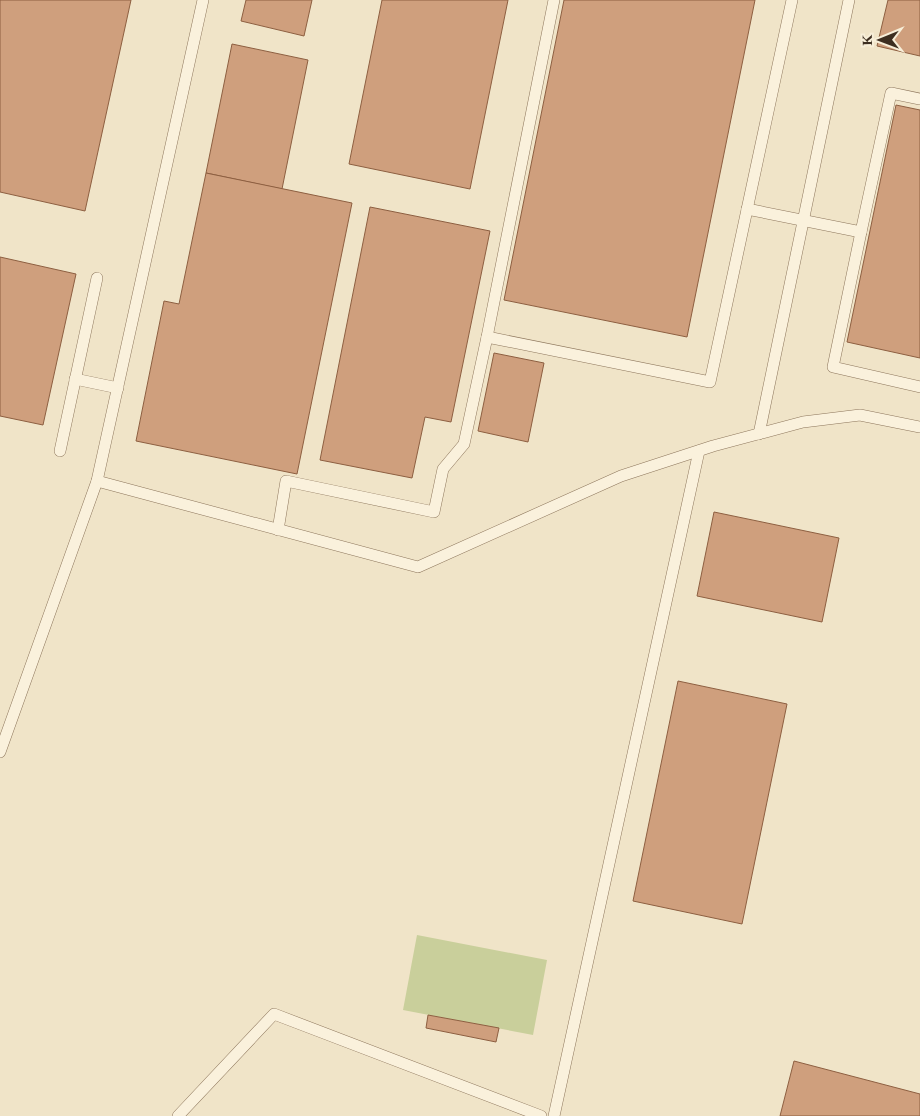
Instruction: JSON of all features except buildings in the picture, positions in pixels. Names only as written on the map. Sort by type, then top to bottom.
[{"type":"lane","points":[[0,752],[98,481],[203,0]]},
{"type":"lane","points":[[278,530],[286,481],[434,512],[444,469],[464,444],[554,0]]},
{"type":"lane","points":[[487,337],[710,382],[792,0]]},
{"type":"lane","points":[[759,434],[849,0]]},
{"type":"lane","points":[[920,99],[891,93],[833,367],[920,387]]},
{"type":"lane","points":[[747,209],[861,232]]},
{"type":"lane","points":[[60,450],[97,278]]},
{"type":"lane","points":[[75,379],[118,388]]},
{"type":"lane","points":[[98,481],[418,567],[621,476],[759,434],[803,422],[860,415],[920,427]]},
{"type":"lane","points":[[554,1116],[699,451]]},
{"type":"lane","points":[[178,1116],[274,1014],[541,1116]]},
{"type":"green space","points":[[417,935],[547,960],[533,1035],[403,1010]]}]
